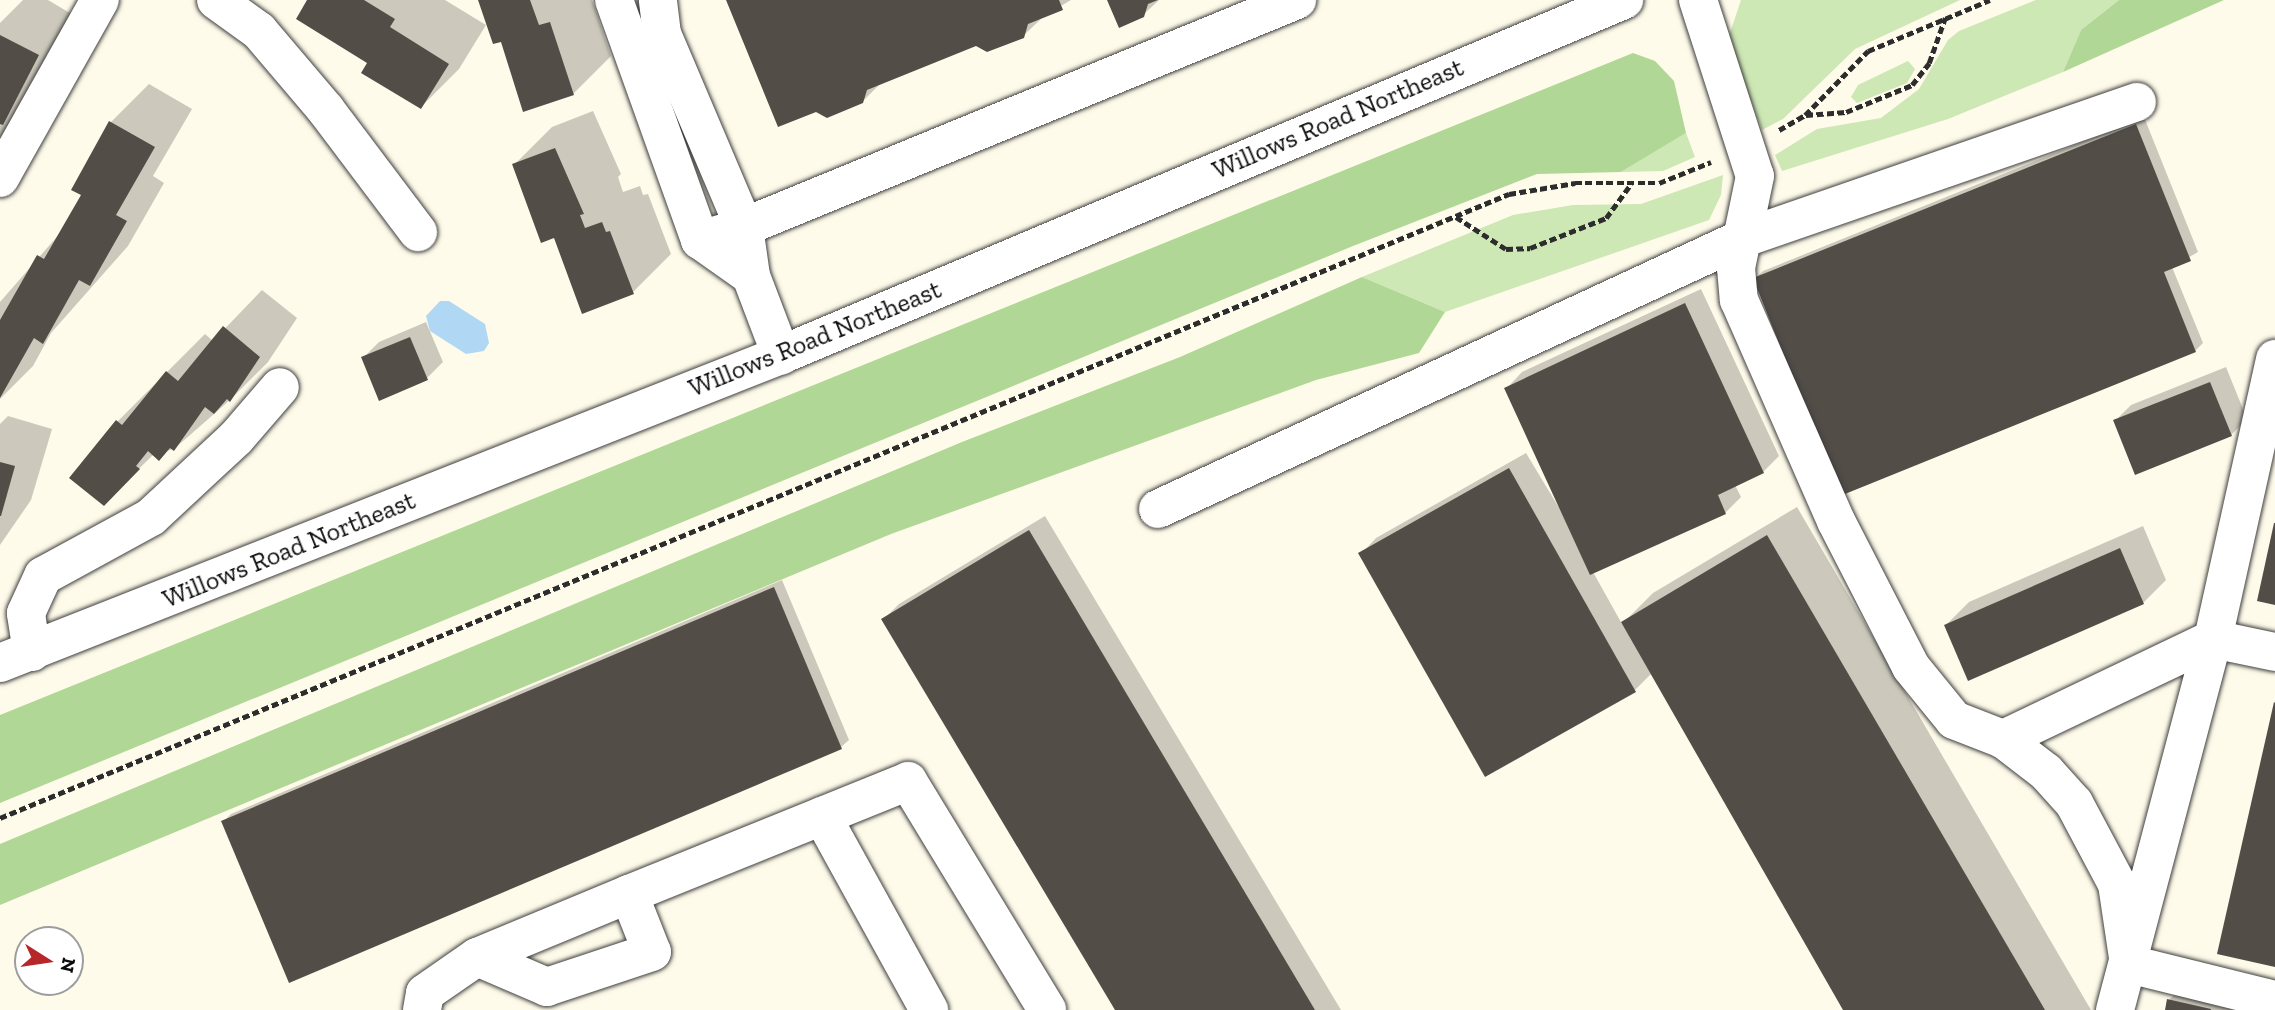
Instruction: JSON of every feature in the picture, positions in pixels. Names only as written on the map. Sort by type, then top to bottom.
[{"type":"street","points":[[0,178],[100,0]]},
{"type":"street","points":[[216,0],[267,41],[326,110],[418,232]]},
{"type":"street","points":[[614,0],[700,240],[751,276]]},
{"type":"street","points":[[658,0],[662,34],[744,228],[751,276],[781,355]]},
{"type":"street","points":[[700,240],[744,228],[1297,0]]},
{"type":"street","points":[[1698,0],[1755,176],[1752,204],[1741,239],[1736,268],[1739,300],[1836,521],[1911,667],[1954,720],[2003,739],[2046,772],[2074,803],[2117,884],[2129,964]]},
{"type":"street","name":"Willows Road Northeast","points":[[16,657],[781,355],[1608,3]]},
{"type":"street","points":[[1158,509],[1741,239],[2137,102]]},
{"type":"street","points":[[2115,1010],[2213,639],[2275,359]]},
{"type":"street","points":[[16,657],[26,613],[43,576],[151,517],[236,438],[280,387]]},
{"type":"street","points":[[2003,739],[2213,639],[2275,652]]},
{"type":"street","points":[[422,1010],[425,993],[477,957],[908,780],[1047,1010]]},
{"type":"street","points":[[822,816],[929,1010]]},
{"type":"street","points":[[477,957],[547,987],[652,953],[629,894]]},
{"type":"street","points":[[2129,964],[2275,1000]]},
{"type":"path","points":[[1775,131],[1805,116],[1868,51],[1990,0]]},
{"type":"path","points":[[1805,116],[1846,112],[1913,85],[1929,63],[1945,18]]},
{"type":"path","points":[[0,818],[1509,194],[1547,186],[1659,183],[1718,158]]},
{"type":"path","points":[[1455,216],[1506,249],[1530,248],[1606,218],[1632,183]]},
{"type":"green space","points":[[1741,0],[1960,0],[1855,49],[1783,119],[1762,130],[1728,39]]},
{"type":"green space","points":[[2036,0],[2119,0],[2081,30],[2063,72],[1948,119],[1782,171],[1775,155],[1817,129],[1881,118],[1919,89],[1948,40],[1959,31]]},
{"type":"green space","points":[[2119,0],[2224,0],[2063,72],[2081,30]]},
{"type":"green space","points":[[1633,53],[1655,61],[1674,81],[1686,133],[1621,172],[1537,174],[1353,246],[0,803],[0,715]]},
{"type":"green space","points":[[1908,61],[1915,69],[1907,83],[1857,103],[1851,97],[1858,85]]},
{"type":"green space","points":[[1686,133],[1695,157],[1663,171],[1621,172]]},
{"type":"green space","points":[[1723,175],[1721,195],[1709,220],[1445,312],[1362,277],[1513,215],[1573,205],[1641,204]]},
{"type":"green space","points":[[1362,277],[1445,312],[1419,353],[1316,380],[891,534],[0,905],[0,844],[962,442],[1180,357]]},
{"type":"water","points":[[440,301],[449,301],[485,324],[489,343],[484,351],[466,354],[430,331],[426,316]]},
{"type":"building","points":[[307,0],[364,0],[395,19],[390,27],[449,64],[421,109],[361,73],[367,63],[296,19]]},
{"type":"building","points":[[478,0],[530,0],[539,25],[550,22],[574,95],[523,112],[501,42],[493,44]]},
{"type":"building","points":[[726,0],[1059,0],[1063,10],[1028,24],[1024,38],[987,52],[976,46],[867,90],[863,103],[827,118],[816,112],[778,127]]},
{"type":"building","points":[[1107,0],[1158,0],[1148,4],[1144,17],[1119,28]]},
{"type":"building","points":[[0,35],[39,55],[3,125],[0,124]]},
{"type":"building","points":[[109,121],[155,147],[116,215],[127,221],[90,286],[79,280],[43,344],[34,338],[0,398],[0,320],[37,255],[44,259],[81,195],[71,190]]},
{"type":"building","points":[[2136,124],[2191,261],[2164,272],[2196,352],[1840,496],[1753,278]]},
{"type":"building","points":[[555,148],[584,214],[580,215],[585,228],[602,222],[606,232],[610,231],[634,294],[582,314],[554,238],[541,243],[512,164]]},
{"type":"building","points":[[1685,303],[1764,473],[1718,495],[1726,514],[1590,575],[1504,388]]},
{"type":"building","points":[[223,326],[260,357],[230,402],[227,399],[214,414],[205,407],[174,451],[170,448],[159,461],[148,451],[136,466],[140,469],[104,506],[69,478],[116,420],[122,425],[166,371],[178,381]]},
{"type":"building","points":[[410,337],[428,380],[379,401],[361,357]]},
{"type":"building","points":[[2210,382],[2232,436],[2135,475],[2113,420]]},
{"type":"building","points":[[0,462],[15,466],[1,516],[0,516]]},
{"type":"building","points":[[1509,468],[1636,692],[1485,777],[1358,553]]},
{"type":"building","points":[[2275,523],[2275,605],[2257,601]]},
{"type":"building","points":[[1029,530],[1315,1010],[1115,1010],[881,619]]},
{"type":"building","points":[[1767,535],[2045,1010],[1843,1010],[1621,622]]},
{"type":"building","points":[[2120,548],[2144,604],[1968,681],[1944,625]]},
{"type":"building","points":[[774,587],[842,749],[289,983],[221,821]]},
{"type":"building","points":[[2275,703],[2275,967],[2217,954]]},
{"type":"building","points":[[2167,999],[2211,1009],[2211,1010],[2165,1010]]}]
